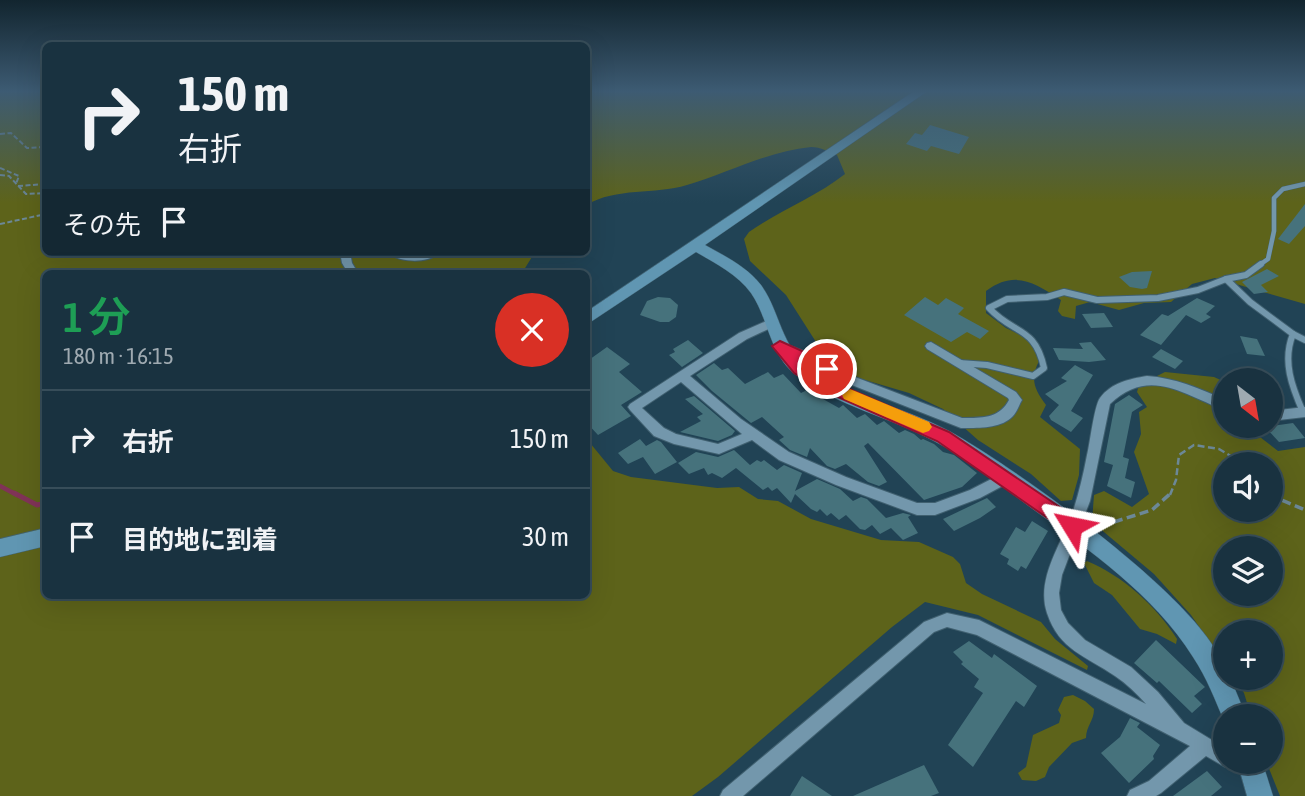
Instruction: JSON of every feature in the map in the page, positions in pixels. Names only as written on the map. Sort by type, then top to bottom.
[{"type":"street","points":[[590,317],[865,129]]},
{"type":"street","points":[[694,245],[720,260],[752,286],[761,297],[780,346],[800,369],[825,385],[943,436],[1112,556],[1152,591],[1191,635],[1213,667],[1229,704]]},
{"type":"street","points":[[402,256],[421,259],[428,256]]},
{"type":"street","points":[[752,435],[719,449],[674,439],[659,432],[634,407],[743,336],[771,323]]},
{"type":"street","points":[[780,346],[810,358],[838,375],[961,423],[992,421],[1009,412],[1016,400],[1012,395],[931,346]]},
{"type":"street","points":[[681,375],[752,435],[784,456],[804,466],[927,511],[975,494],[1005,478]]},
{"type":"street","points":[[1182,731],[1144,689],[1124,672],[1079,647],[1058,621],[1051,598],[1060,553],[1082,503],[1104,402],[1123,384],[1136,381],[1158,381],[1213,400]]},
{"type":"street","points":[[1283,414],[1304,412]]},
{"type":"street","points":[[0,548],[42,538]]},
{"type":"street","points":[[729,796],[892,655],[929,627],[947,620],[979,628],[1182,731],[1213,751]]},
{"type":"street","points":[[1136,796],[1154,787],[1204,746]]},
{"type":"lane","points":[[960,363],[987,365],[1033,376],[1044,368],[1041,347],[1037,340],[1006,324],[989,307],[999,301],[1064,292],[1097,300],[1158,298],[1198,290],[1245,275],[1268,259],[1274,231],[1274,198],[1283,188],[1305,184]]},
{"type":"lane","points":[[1226,279],[1250,302],[1305,340]]},
{"type":"lane","points":[[1293,334],[1288,353],[1289,368],[1296,396],[1304,412]]},
{"type":"path","points":[[0,134],[11,134],[27,148],[42,147]]},
{"type":"path","points":[[0,168],[19,176],[17,185]]},
{"type":"path","points":[[0,175],[9,176],[26,194],[42,193]]},
{"type":"path","points":[[17,185],[42,184]]},
{"type":"path","points":[[0,224],[42,215]]},
{"type":"path","points":[[1072,526],[1086,530],[1135,518],[1156,508],[1167,500],[1174,488],[1179,455],[1194,445],[1224,452]]},
{"type":"path","points":[[1283,501],[1305,510]]},
{"type":"green space","points":[[0,129],[42,129],[42,256],[533,256],[524,270],[42,270],[42,599],[590,599],[590,443],[613,471],[631,477],[717,488],[739,487],[758,499],[778,501],[811,519],[881,540],[919,542],[953,557],[960,564],[966,583],[982,594],[1041,622],[1055,639],[1088,666],[1087,670],[978,615],[925,602],[692,796],[0,796]]},
{"type":"green space","points":[[590,129],[1305,129],[1305,304],[1215,278],[1192,284],[1171,302],[1144,303],[1119,310],[1090,302],[1076,306],[1075,319],[1062,316],[1058,311],[1061,300],[1024,281],[1006,281],[986,291],[986,313],[1006,328],[1035,342],[1039,361],[1035,384],[1046,405],[1040,417],[1080,449],[1079,475],[1072,500],[1061,501],[1031,474],[978,440],[943,409],[909,393],[855,377],[833,362],[816,342],[786,295],[750,261],[744,239],[749,232],[845,174],[837,155],[815,147],[795,149],[687,185],[598,199],[590,203]]},
{"type":"green space","points":[[1165,372],[1213,377],[1213,438],[1261,438],[1278,451],[1305,447],[1305,796],[1280,796],[1271,774],[1283,774],[1283,704],[1247,704],[1242,690],[1283,690],[1283,620],[1213,620],[1213,647],[1191,615],[1154,574],[1092,522],[1094,495],[1104,491],[1132,507],[1149,494],[1134,452],[1141,434],[1139,412],[1147,407],[1137,392],[1139,385]]},
{"type":"green space","points":[[1087,561],[1138,593],[1169,627],[1177,639],[1176,644],[1140,629],[1112,595],[1094,583],[1084,563]]},
{"type":"green space","points":[[1073,695],[1094,709],[1086,738],[1072,743],[1049,767],[1045,777],[1036,781],[1022,780],[1018,773],[1026,767],[1033,735],[1059,723],[1061,715],[1058,710],[1064,697]]},
{"type":"building","points":[[927,129],[943,129],[969,137],[959,154],[931,146],[927,151],[906,144],[915,133],[922,135]]},
{"type":"building","points":[[1305,204],[1305,226],[1289,244],[1278,239]]},
{"type":"building","points":[[1267,269],[1279,276],[1261,285],[1268,292],[1254,294],[1242,282]]},
{"type":"building","points":[[1152,271],[1147,288],[1142,289],[1130,287],[1119,277],[1132,272]]},
{"type":"building","points":[[658,297],[670,298],[678,305],[676,317],[669,322],[660,322],[640,315],[647,301]]},
{"type":"building","points":[[925,297],[938,305],[946,298],[964,308],[958,314],[989,331],[980,339],[967,332],[951,342],[904,315]]},
{"type":"building","points":[[1197,298],[1215,306],[1206,314],[1211,317],[1201,323],[1186,315],[1161,345],[1140,335],[1162,314],[1168,316]]},
{"type":"building","points":[[1104,313],[1113,327],[1091,328],[1082,314]]},
{"type":"building","points":[[1240,336],[1257,339],[1265,356],[1247,354]]},
{"type":"building","points":[[688,340],[703,353],[682,367],[669,355],[675,352],[673,349]]},
{"type":"building","points":[[1091,342],[1106,360],[1059,360],[1053,348],[1083,349],[1079,343]]},
{"type":"building","points":[[607,347],[630,364],[619,372],[642,392],[621,405],[631,416],[598,435],[590,426],[590,359]]},
{"type":"building","points":[[1161,349],[1183,361],[1175,369],[1152,357]]},
{"type":"building","points":[[714,363],[722,370],[728,368],[745,384],[768,372],[774,378],[783,374],[801,393],[807,390],[839,408],[843,405],[857,418],[865,414],[877,425],[884,421],[899,433],[905,430],[914,434],[943,452],[954,455],[977,473],[962,487],[924,500],[868,443],[864,446],[887,482],[879,486],[868,482],[846,464],[835,469],[827,466],[810,448],[807,457],[790,450],[779,440],[784,437],[762,417],[751,423],[712,391],[696,375]]},
{"type":"building","points":[[1075,365],[1093,375],[1071,411],[1083,418],[1071,432],[1051,420],[1049,416],[1059,405],[1045,394],[1067,381],[1061,378]]},
{"type":"building","points":[[1129,395],[1143,405],[1132,412],[1123,457],[1129,459],[1125,478],[1135,482],[1131,498],[1107,486],[1113,465],[1104,462],[1115,404]]},
{"type":"building","points":[[694,396],[735,431],[732,435],[718,441],[680,432],[701,421],[697,417],[703,414],[685,399]]},
{"type":"building","points":[[1293,423],[1305,438],[1279,442],[1275,438],[1283,438],[1283,424]]},
{"type":"building","points":[[640,439],[646,446],[657,440],[661,442],[677,462],[655,474],[643,457],[628,464],[618,453]]},
{"type":"building","points":[[734,450],[750,465],[757,460],[764,460],[777,470],[784,465],[802,473],[795,491],[817,479],[840,489],[853,501],[861,497],[867,499],[886,518],[903,513],[911,515],[908,517],[918,533],[903,540],[891,528],[880,534],[872,525],[865,530],[860,529],[846,515],[839,520],[831,513],[827,516],[820,509],[817,512],[795,494],[791,503],[777,488],[772,491],[768,487],[763,490],[736,468],[722,478],[712,473],[708,475],[704,468],[689,474],[678,463],[696,452],[718,457]]},
{"type":"building","points":[[987,498],[996,507],[954,531],[943,519]]},
{"type":"building","points":[[1032,521],[1048,531],[1026,569],[1021,566],[1018,571],[1007,564],[1009,559],[1000,554],[1016,527],[1025,532]]},
{"type":"building","points":[[1156,640],[1205,687],[1194,696],[1202,704],[1192,713],[1159,681],[1157,683],[1134,663]]},
{"type":"building","points":[[969,641],[992,658],[994,654],[1037,686],[1024,707],[1016,701],[973,767],[948,745],[983,693],[974,687],[979,679],[961,664],[963,662],[953,652]]},
{"type":"building","points":[[1130,718],[1140,723],[1137,727],[1160,745],[1153,756],[1154,759],[1129,783],[1101,753],[1120,737]]},
{"type":"building","points":[[924,765],[939,793],[931,796],[853,796]]},
{"type":"building","points":[[1207,771],[1222,787],[1211,796],[1173,796]]},
{"type":"building","points":[[802,776],[832,796],[790,796]]},
{"type":"waterway","points":[[0,486],[17,495]]},
{"type":"waterway","points":[[14,493],[37,505],[42,504]]},
{"type":"slow traffic","points":[[850,395],[923,427]]},
{"type":"route","points":[[827,369],[810,358],[780,346],[800,369],[825,385],[943,436],[1072,526]]}]
